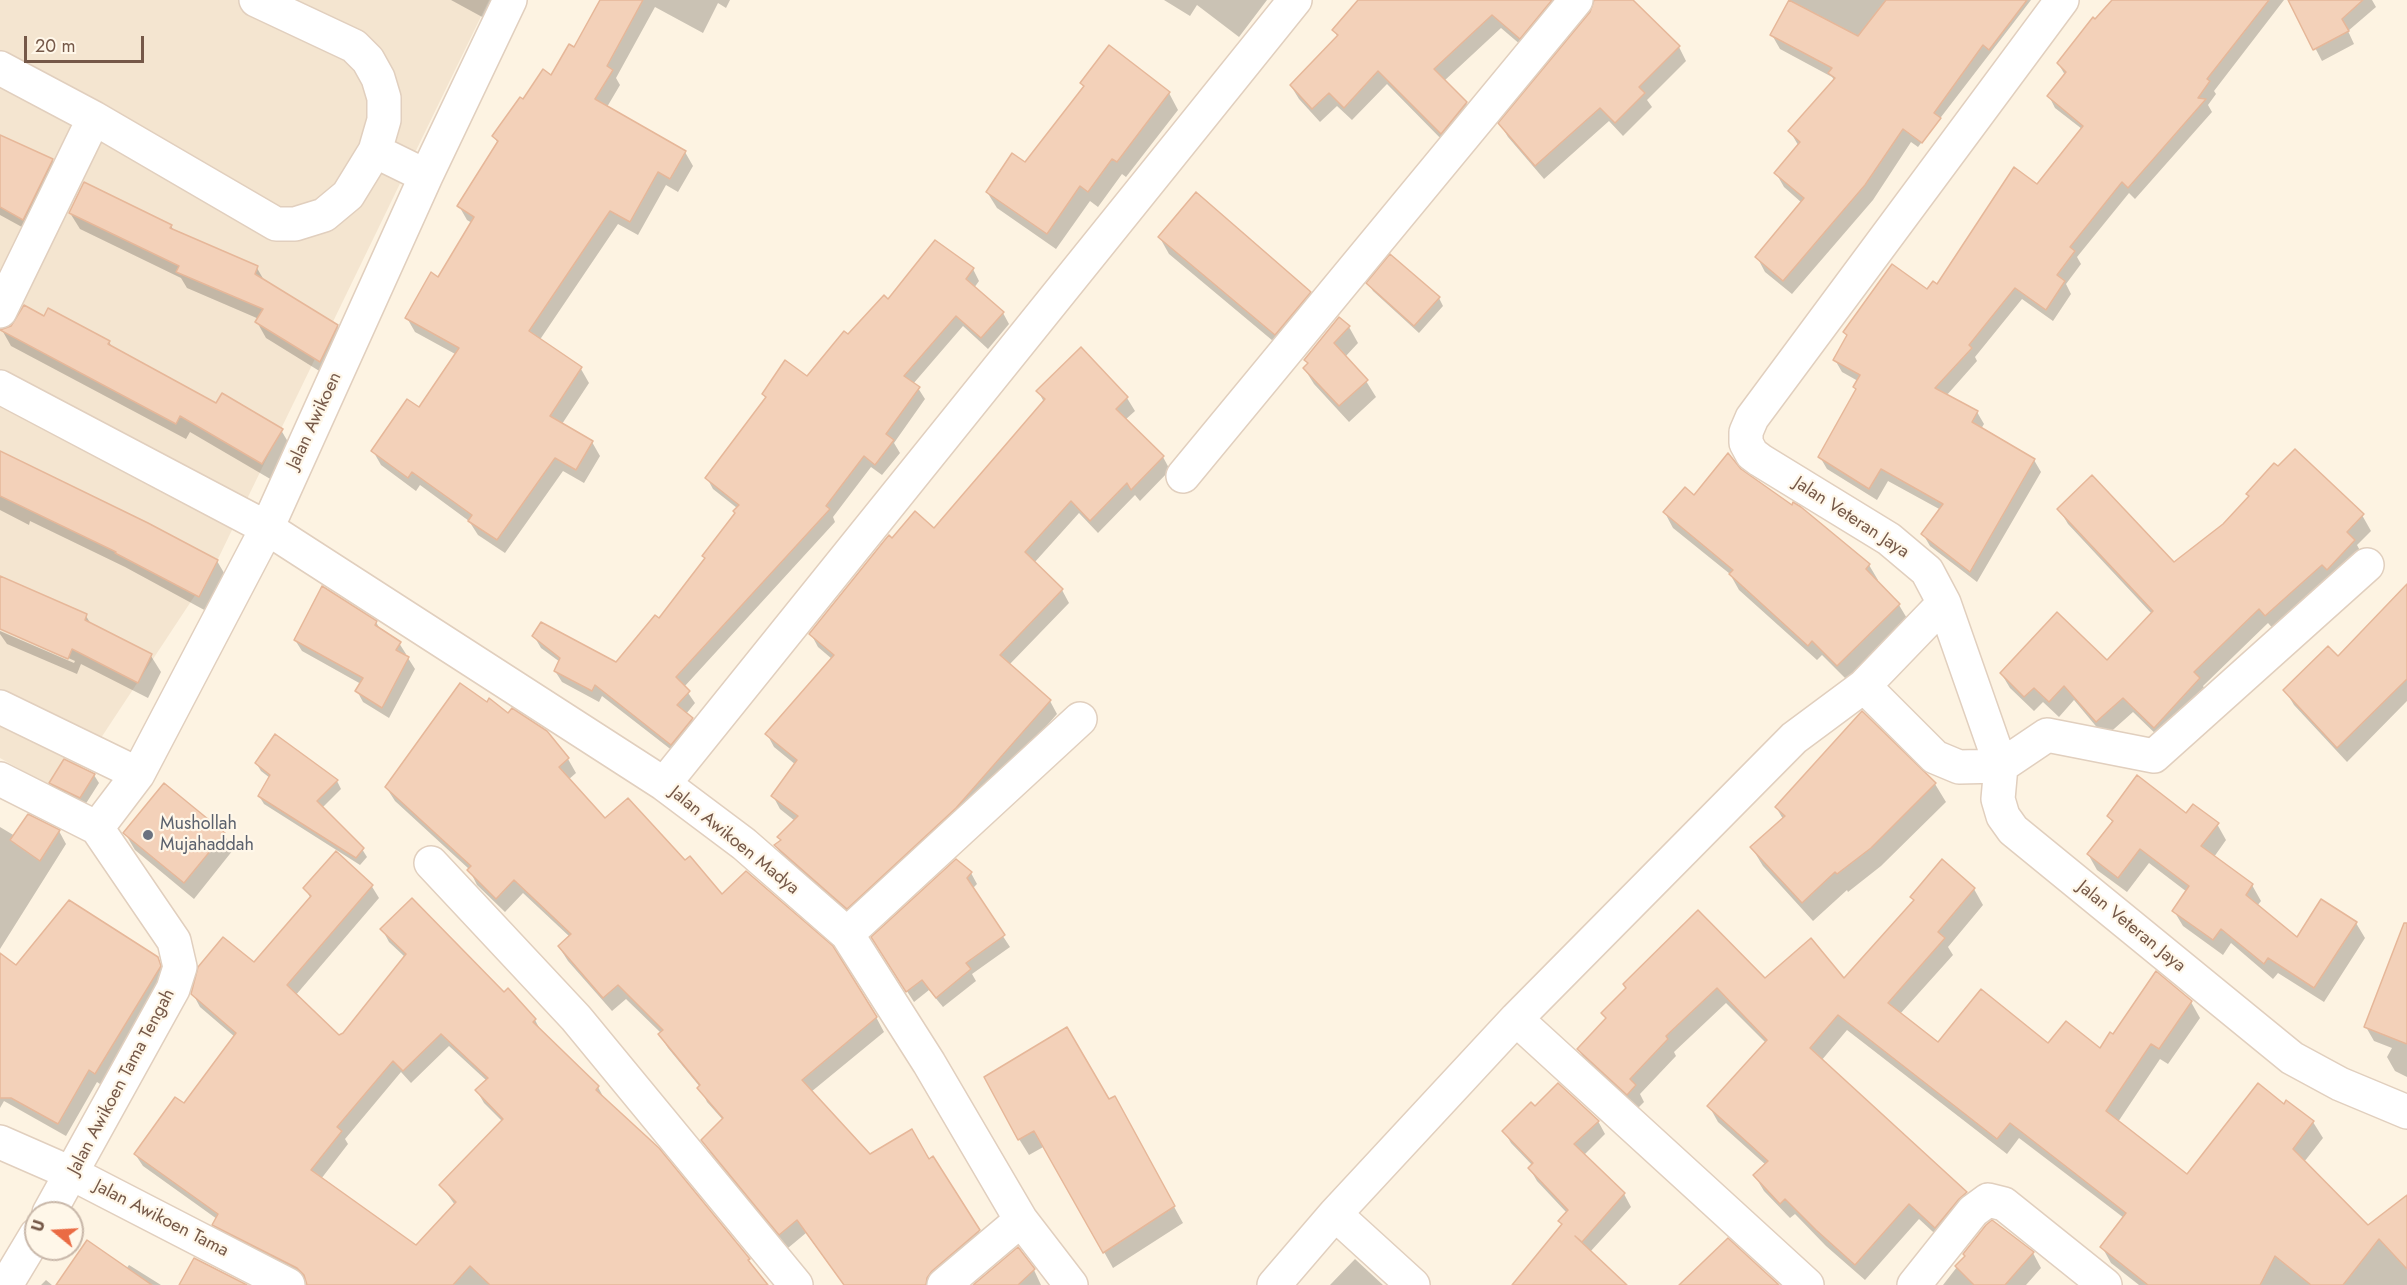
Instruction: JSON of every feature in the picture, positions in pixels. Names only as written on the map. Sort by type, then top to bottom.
[{"type":"street","points":[[0,68],[94,118],[276,224],[296,224],[324,215],[348,195],[375,151],[384,120],[384,98],[378,78],[368,60],[354,46],[256,0]]},
{"type":"street","name":"Jalan Awikoen","points":[[97,828],[138,774],[267,528],[426,176],[510,0]]},
{"type":"street","points":[[664,784],[1295,0]]},
{"type":"street","points":[[1183,476],[1576,0]]},
{"type":"street","name":"Jalan Veteran Jaya","points":[[2062,0],[1752,418],[1746,432],[1746,443],[1752,454],[1760,460],[1889,538],[1927,570],[1944,603],[2001,766],[1998,799],[2003,816],[2013,830],[2292,1058],[2340,1084],[2407,1112]]},
{"type":"street","points":[[0,311],[94,118]]},
{"type":"street","points":[[375,151],[426,176]]},
{"type":"street","name":"Jalan Awikoen Madya","points":[[0,387],[267,528],[664,784],[744,844],[847,934],[929,1063],[1021,1220],[1071,1285]]},
{"type":"street","points":[[1864,687],[1935,757],[1959,767],[2001,766],[2047,735],[2154,756],[2367,565]]},
{"type":"street","points":[[1274,1285],[1335,1214],[1516,1019],[1794,738],[1864,687],[1944,603]]},
{"type":"street","points":[[0,707],[138,774]]},
{"type":"street","points":[[847,934],[1080,719]]},
{"type":"street","points":[[0,779],[97,828]]},
{"type":"street","name":"Jalan Awikoen Tama Tengah","points":[[56,1201],[173,989],[180,967],[174,941],[97,828]]},
{"type":"street","points":[[431,863],[576,1018],[796,1285]]},
{"type":"street","points":[[1516,1019],[1807,1285]]},
{"type":"street","name":"Jalan Awikoen Tama","points":[[0,1142],[73,1174],[288,1285]]},
{"type":"street","points":[[1914,1285],[1972,1211],[1988,1200],[2004,1204],[2105,1285]]},
{"type":"street","points":[[1335,1214],[1413,1285]]},
{"type":"street","points":[[944,1285],[1021,1220]]},
{"type":"street","points":[[6,1285],[24,1255]]},
{"type":"shaded area","points":[[0,0],[489,0],[215,565],[64,794],[0,758]]},
{"type":"building","points":[[600,0],[643,0],[607,66],[613,70],[595,99],[686,151],[670,179],[658,172],[630,222],[610,211],[529,331],[582,367],[550,416],[593,441],[576,470],[555,458],[497,540],[468,521],[472,515],[412,472],[408,478],[371,451],[407,399],[419,407],[459,348],[405,318],[431,272],[438,277],[474,217],[457,206],[498,141],[492,136],[520,97],[523,99],[543,69],[551,75],[569,44],[574,47]]},
{"type":"building","points":[[1358,0],[1552,0],[1520,39],[1492,15],[1434,69],[1467,102],[1441,134],[1378,71],[1344,108],[1329,93],[1312,109],[1290,85],[1338,35],[1332,30]]},
{"type":"building","points":[[1594,0],[1633,0],[1680,46],[1639,87],[1645,93],[1615,123],[1600,108],[1535,166],[1498,123],[1590,12]]},
{"type":"building","points":[[1789,0],[1858,36],[1886,0],[2027,0],[1989,50],[1983,45],[1934,113],[1941,118],[1922,143],[1903,129],[1865,185],[1783,281],[1755,257],[1804,198],[1774,173],[1800,142],[1788,131],[1835,78],[1828,73],[1832,68],[1770,35]]},
{"type":"building","points":[[2112,0],[2269,0],[2207,79],[2210,81],[2198,98],[2206,99],[2128,188],[2122,182],[2070,247],[2075,251],[2057,275],[2065,281],[2046,310],[2015,288],[1969,345],[1972,348],[1935,388],[1978,411],[1972,422],[2035,459],[1970,572],[1921,534],[1943,504],[1881,469],[1869,489],[1818,457],[1856,389],[1853,387],[1860,375],[1833,360],[1847,335],[1843,332],[1892,264],[1927,289],[1933,281],[1937,284],[2014,167],[2037,184],[2083,126],[2047,96],[2066,72],[2057,63],[2093,17],[2095,19]]},
{"type":"building","points":[[2288,0],[2363,0],[2342,19],[2349,31],[2313,50]]},
{"type":"building","points":[[1109,45],[1170,92],[1117,162],[1112,159],[1088,192],[1080,186],[1047,234],[986,192],[1012,153],[1025,162],[1084,86],[1080,83]]},
{"type":"building","points":[[0,135],[53,159],[23,220],[0,207]]},
{"type":"building","points":[[84,182],[172,225],[170,228],[258,266],[255,274],[338,325],[320,362],[255,322],[263,309],[176,272],[179,266],[69,213]]},
{"type":"building","points":[[1196,192],[1311,292],[1275,335],[1158,237]]},
{"type":"building","points":[[935,240],[974,268],[966,279],[1004,312],[981,338],[956,316],[904,376],[920,387],[886,434],[894,440],[875,465],[864,456],[826,506],[830,509],[676,677],[690,691],[677,705],[693,718],[671,745],[595,685],[592,691],[554,671],[560,658],[532,636],[541,622],[616,662],[655,615],[659,618],[705,558],[702,556],[739,505],[705,478],[766,397],[762,394],[785,360],[807,376],[844,331],[848,334],[884,295],[888,299]]},
{"type":"building","points":[[1390,254],[1440,297],[1414,326],[1366,283]]},
{"type":"building","points":[[24,305],[44,316],[48,308],[110,341],[108,344],[216,403],[222,393],[283,429],[262,464],[180,416],[176,424],[0,330],[11,326]]},
{"type":"building","points":[[1339,317],[1350,326],[1334,343],[1368,380],[1339,406],[1303,368],[1308,363],[1304,360]]},
{"type":"building","points":[[1081,347],[1128,397],[1116,409],[1164,456],[1131,490],[1127,483],[1090,521],[1071,501],[1025,552],[1063,589],[1000,655],[1051,700],[956,808],[847,909],[774,845],[781,840],[777,837],[798,816],[771,796],[797,760],[765,734],[834,655],[809,634],[884,541],[889,535],[892,538],[915,511],[934,528],[1045,399],[1036,391]]},
{"type":"building","points":[[2295,449],[2364,514],[2347,532],[2355,540],[2327,570],[2322,565],[2265,616],[2259,609],[2194,672],[2200,678],[2154,728],[2123,698],[2096,722],[2064,686],[2049,702],[2034,688],[2024,697],[2000,673],[2057,612],[2107,660],[2153,611],[2057,509],[2092,475],[2174,562],[2223,524],[2249,496],[2246,494],[2274,463],[2278,466]]},
{"type":"building","points":[[0,451],[218,560],[199,597],[116,552],[0,496]]},
{"type":"building","points":[[1728,453],[1741,469],[1792,505],[1793,502],[1801,507],[1870,564],[1866,569],[1900,604],[1837,666],[1812,641],[1808,646],[1729,574],[1733,570],[1663,512],[1685,487],[1694,495]]},
{"type":"building","points":[[0,576],[87,614],[85,620],[152,654],[138,683],[72,649],[68,659],[0,629]]},
{"type":"building","points":[[2407,584],[2407,679],[2337,748],[2283,690],[2328,646],[2338,656]]},
{"type":"building","points":[[322,586],[377,621],[375,625],[401,642],[396,650],[409,657],[382,708],[355,691],[363,678],[294,640]]},
{"type":"building","points":[[460,683],[487,702],[489,698],[508,713],[512,708],[547,731],[569,758],[559,767],[605,818],[628,798],[685,860],[690,856],[722,894],[746,871],[833,946],[877,1017],[802,1080],[870,1154],[912,1129],[929,1159],[933,1156],[980,1230],[932,1271],[927,1278],[926,1285],[844,1285],[797,1220],[779,1235],[701,1140],[723,1118],[697,1088],[700,1085],[658,1034],[663,1030],[618,985],[603,998],[558,946],[571,934],[514,880],[496,899],[467,870],[471,866],[385,787]]},
{"type":"building","points":[[1862,711],[1936,783],[1871,848],[1837,874],[1835,872],[1802,903],[1750,847],[1785,816],[1775,807]]},
{"type":"building","points":[[275,734],[338,780],[317,801],[364,848],[356,858],[258,796],[270,775],[255,763]]},
{"type":"building","points":[[64,759],[95,774],[80,798],[49,783]]},
{"type":"building","points":[[2137,775],[2186,813],[2193,804],[2219,823],[2201,846],[2253,884],[2246,895],[2297,937],[2321,899],[2357,922],[2314,988],[2268,958],[2264,964],[2221,929],[2213,940],[2172,911],[2189,886],[2140,849],[2118,878],[2087,854],[2113,821],[2107,816]]},
{"type":"building","points":[[164,783],[225,833],[184,883],[123,833]]},
{"type":"building","points":[[28,814],[60,830],[40,861],[10,840]]},
{"type":"building","points":[[336,851],[373,885],[287,985],[339,1035],[343,1033],[406,954],[380,929],[412,898],[504,992],[508,988],[536,1019],[533,1022],[599,1086],[596,1090],[659,1148],[750,1259],[748,1260],[768,1285],[490,1285],[470,1266],[453,1285],[307,1285],[304,1275],[297,1268],[212,1225],[218,1214],[134,1154],[175,1097],[184,1103],[236,1033],[191,994],[198,967],[223,937],[254,962],[311,896],[303,888]],"holes":[[[441,1034],[488,1078],[475,1090],[503,1119],[439,1185],[456,1202],[416,1245],[311,1170],[342,1131],[337,1127],[393,1061],[403,1071]]]},
{"type":"building","points":[[956,859],[972,872],[967,878],[1005,935],[966,963],[971,969],[936,998],[922,980],[906,992],[871,937]]},
{"type":"building","points":[[1942,859],[1975,888],[1938,932],[1945,938],[1888,1003],[1938,1042],[1981,989],[2048,1043],[2066,1021],[2100,1048],[2110,1032],[2113,1034],[2156,971],[2192,1001],[2159,1049],[2151,1044],[2106,1111],[2187,1174],[2258,1083],[2284,1104],[2286,1100],[2314,1121],[2293,1149],[2368,1225],[2407,1195],[2407,1269],[2379,1239],[2343,1285],[2311,1285],[2275,1256],[2260,1285],[2148,1285],[2100,1247],[2126,1213],[2010,1123],[1997,1139],[1838,1015],[1810,1048],[1967,1192],[1935,1228],[1909,1204],[1855,1265],[1785,1199],[1780,1204],[1753,1175],[1768,1161],[1707,1106],[1767,1040],[1717,988],[1666,1036],[1668,1039],[1630,1079],[1636,1085],[1627,1095],[1577,1049],[1606,1018],[1601,1013],[1626,988],[1623,984],[1698,910],[1765,978],[1811,938],[1844,978],[1914,900],[1910,897]]},
{"type":"building","points":[[69,900],[158,957],[161,966],[95,1074],[89,1070],[58,1124],[11,1098],[0,1098],[0,953],[16,965]]},
{"type":"building","points":[[2404,923],[2407,923],[2407,1044],[2364,1027]]},
{"type":"building","points":[[1067,1027],[1109,1099],[1115,1096],[1175,1206],[1103,1253],[1034,1131],[1018,1140],[984,1077]]},
{"type":"building","points":[[1558,1083],[1599,1121],[1574,1144],[1625,1193],[1582,1242],[1575,1236],[1627,1285],[1512,1285],[1562,1224],[1558,1221],[1568,1210],[1528,1168],[1533,1163],[1502,1131],[1531,1102],[1535,1106]]},
{"type":"building","points":[[1992,1220],[2034,1252],[2005,1285],[1974,1285],[1955,1266]]},
{"type":"building","points":[[1728,1238],[1779,1285],[1679,1285]]},
{"type":"building","points":[[87,1240],[152,1285],[56,1285],[73,1261],[84,1261],[84,1244]]},
{"type":"building","points":[[1018,1247],[1035,1269],[1018,1285],[973,1285]]},
{"type":"building","points":[[194,1258],[247,1285],[179,1285]]},
{"type":"place","name":"Mushollah Mujahaddah","points":[[148,835]]}]
